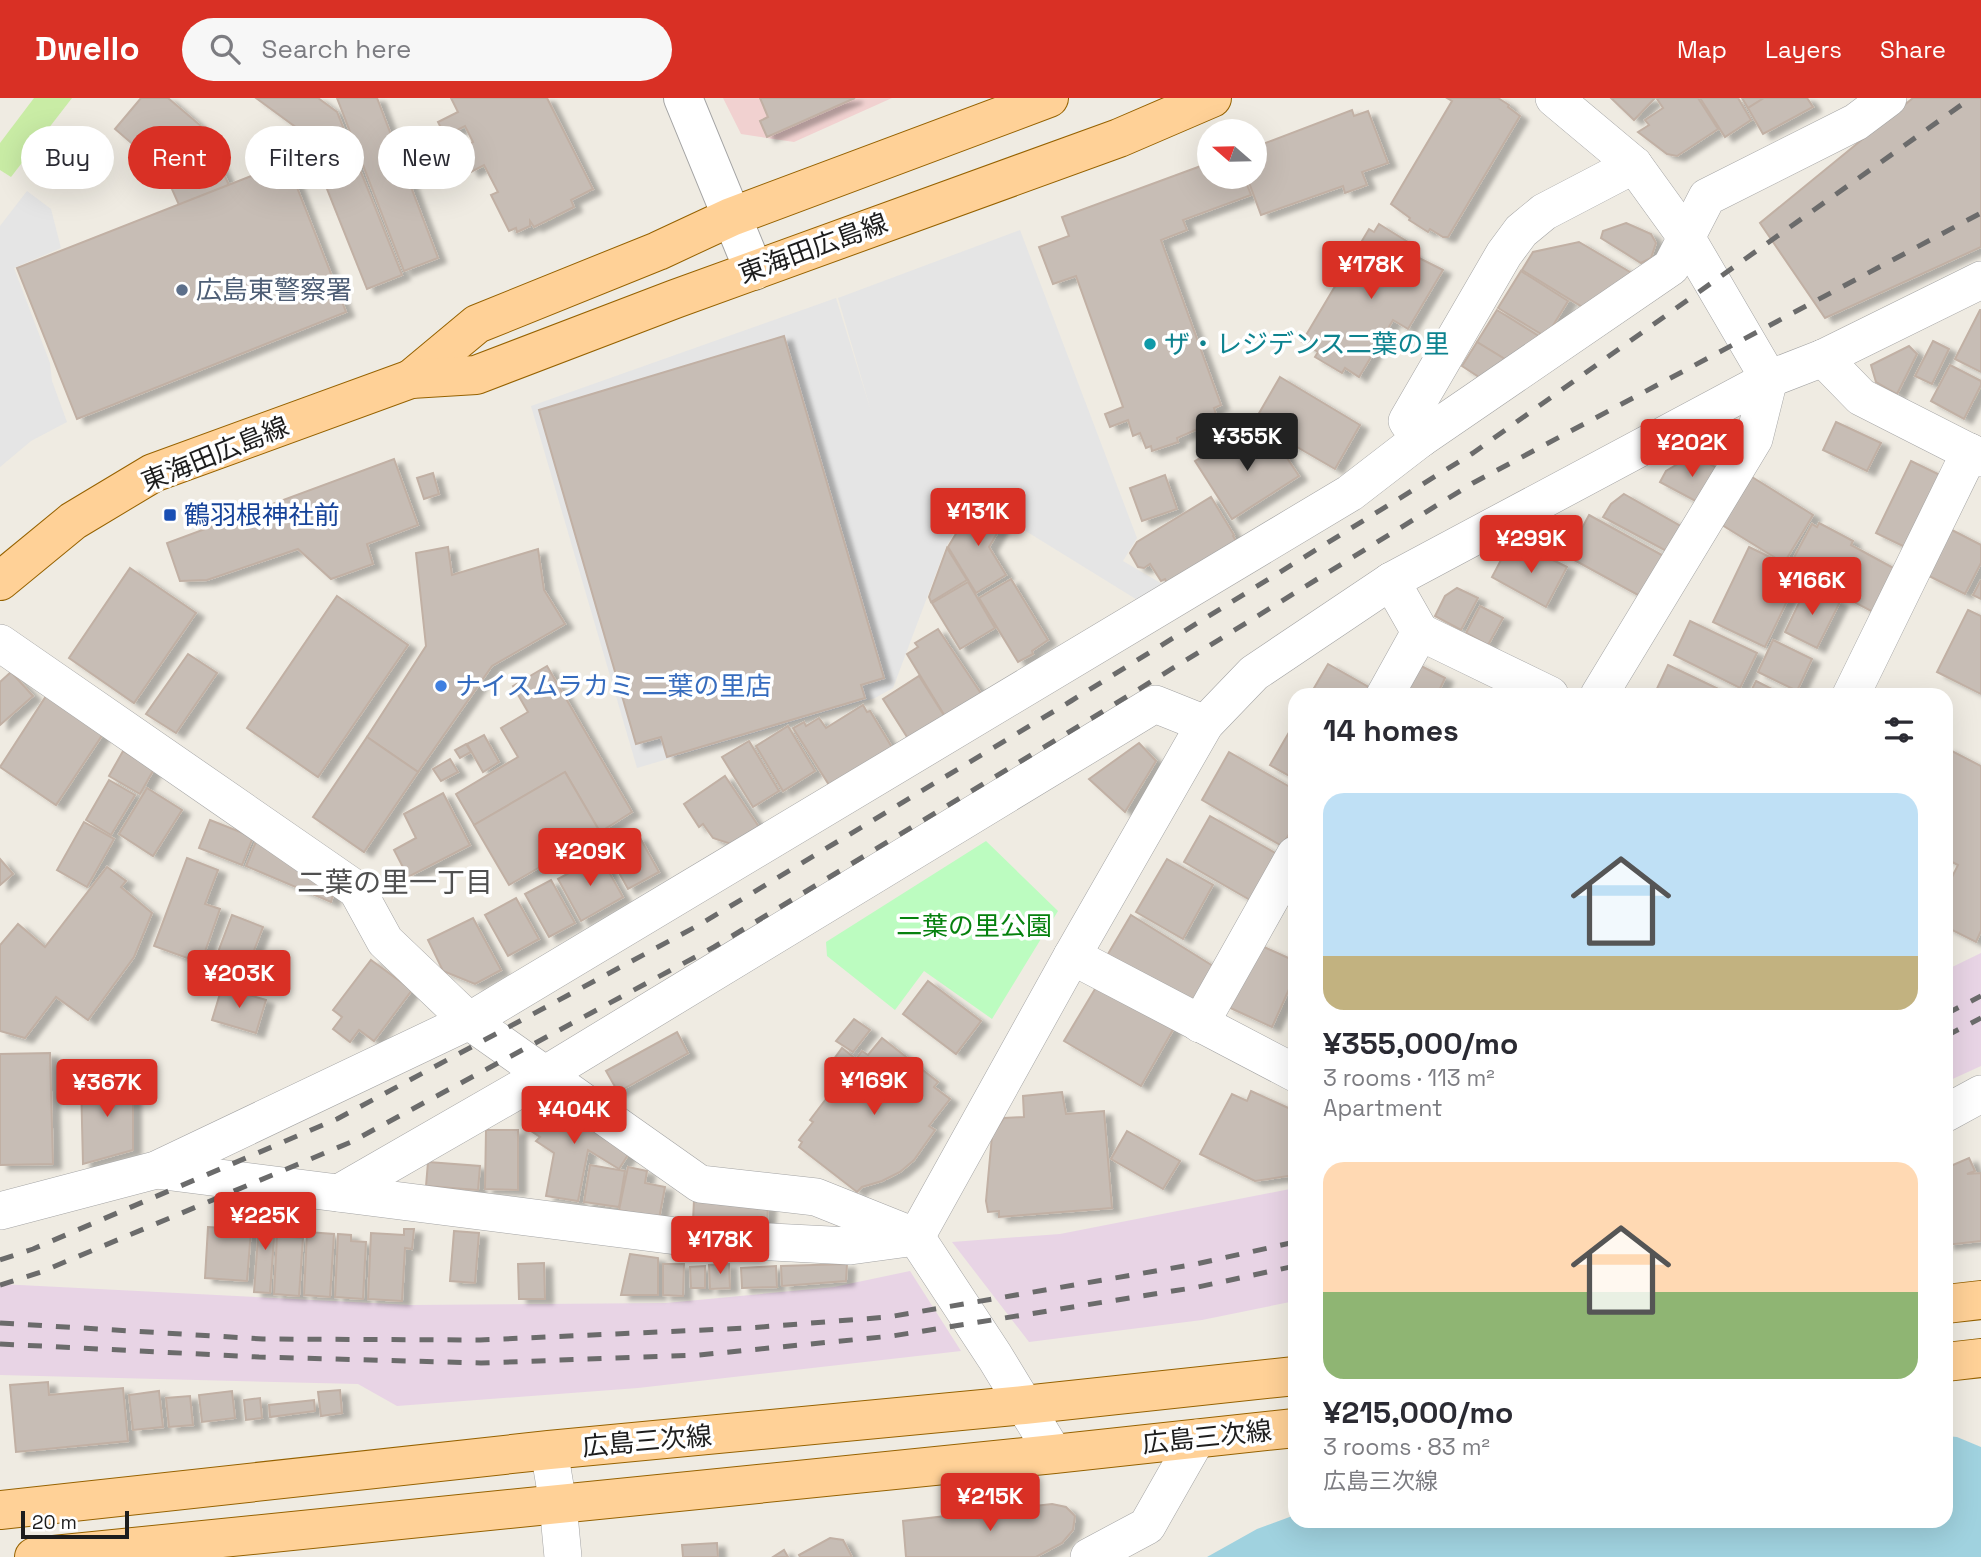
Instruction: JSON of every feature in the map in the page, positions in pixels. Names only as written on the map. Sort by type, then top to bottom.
[{"type":"main road","name":"東海田広島線","points":[[411,379],[477,324],[658,251],[732,217],[1049,98]]},
{"type":"main road","name":"東海田広島線","points":[[0,581],[73,521],[153,473],[411,379],[476,375],[974,189],[1119,138],[1212,98]]},
{"type":"main road","points":[[1953,1303],[1981,1300]]},
{"type":"main road","points":[[1953,1361],[1981,1358]]},
{"type":"main road","name":"広島三次線","points":[[0,1510],[549,1450],[1288,1377]]},
{"type":"main road","name":"広島三次線","points":[[34,1557],[96,1553],[1288,1429]]},
{"type":"street","points":[[683,98],[754,271]]},
{"type":"street","points":[[1553,98],[1634,165],[1686,237],[1769,379],[1755,439],[1604,688]]},
{"type":"street","points":[[2,1208],[156,1170],[469,1021],[1350,493],[1420,439],[1671,267],[1707,197],[1857,110],[1888,98]]},
{"type":"street","points":[[1420,439],[1407,421],[1504,254],[1521,231],[1544,212],[1634,165]]},
{"type":"street","points":[[916,1237],[1205,724],[1254,673],[1391,581],[1769,379],[1823,358],[1981,280]]},
{"type":"street","points":[[1823,358],[1861,397],[1975,455],[1855,688]]},
{"type":"street","points":[[1391,581],[1420,632],[1536,688]]},
{"type":"street","points":[[1389,688],[1420,632]]},
{"type":"street","points":[[0,643],[357,890],[385,940],[469,1021],[700,1184],[816,1197],[916,1237],[1054,1454]]},
{"type":"street","points":[[339,1193],[546,1074],[1155,704],[1205,724]]},
{"type":"street","points":[[1200,1024],[1288,867]]},
{"type":"street","points":[[1072,956],[1288,1069]]},
{"type":"street","points":[[1953,1109],[1981,1094]]},
{"type":"street","points":[[156,1170],[692,1238],[850,1247],[916,1237]]},
{"type":"street","points":[[1089,1557],[1147,1526],[1197,1438]]},
{"type":"street","points":[[549,1450],[563,1557]]},
{"type":"shaded area","points":[[723,98],[892,98],[794,142],[741,134]]},
{"type":"shaded area","points":[[27,191],[51,209],[61,248],[14,268],[50,363],[52,381],[67,422],[31,441],[0,467],[0,226]]},
{"type":"shaded area","points":[[1020,230],[1137,538],[1123,561],[1164,585],[1139,601],[974,499],[946,547],[893,688],[875,698],[637,768],[531,406],[836,298],[871,411],[838,298]]},
{"type":"shaded area","points":[[1981,953],[1981,1066],[1953,1079],[1953,967]]},
{"type":"shaded area","points":[[1288,1189],[1288,1302],[1202,1320],[1029,1342],[952,1242],[1060,1234]]},
{"type":"shaded area","points":[[910,1271],[961,1351],[638,1388],[397,1406],[358,1384],[0,1375],[0,1284],[411,1305],[666,1303],[834,1287]]},
{"type":"green space","points":[[34,98],[72,98],[50,126],[21,126],[21,164],[11,177],[0,170],[0,143]]},
{"type":"green space","name":"二葉の里公園","points":[[986,841],[1058,911],[992,1019],[924,971],[895,1010],[827,956],[826,942]]},
{"type":"water","points":[[1953,1437],[1981,1447],[1981,1557],[1207,1557],[1257,1529],[1288,1518],[1288,1528],[1953,1528]]},
{"type":"building","points":[[141,98],[168,98],[201,126],[128,126],[128,140],[115,129]]},
{"type":"building","points":[[256,98],[318,98],[337,112],[343,126],[294,126]]},
{"type":"building","points":[[337,98],[377,98],[388,126],[378,126],[378,189],[412,189],[438,258],[404,271],[364,168],[364,126],[348,126]]},
{"type":"building","points":[[451,98],[547,98],[593,189],[571,200],[574,207],[534,227],[530,221],[530,226],[517,232],[516,228],[509,231],[491,195],[498,192],[484,165],[475,170],[475,126],[440,126],[438,122],[458,112]]},
{"type":"building","points":[[760,98],[855,98],[767,137],[760,121],[768,117]]},
{"type":"building","points":[[1447,98],[1498,98],[1520,116],[1448,237],[1443,237],[1430,229],[1428,232],[1409,220],[1410,218],[1391,204],[1452,101]]},
{"type":"building","points":[[1611,98],[1655,98],[1634,120]]},
{"type":"building","points":[[1698,98],[1718,129],[1677,156],[1667,154],[1638,132],[1649,125],[1645,120],[1663,108],[1657,99]]},
{"type":"building","points":[[1700,98],[1738,98],[1751,120],[1725,137]]},
{"type":"building","points":[[1742,98],[1764,98],[1748,108]]},
{"type":"building","points":[[1764,98],[1807,98],[1813,107],[1763,134],[1748,108]]},
{"type":"building","points":[[1913,98],[1981,98],[1981,247],[1825,318],[1760,223]]},
{"type":"building","points":[[1352,110],[1354,116],[1368,111],[1388,163],[1362,172],[1367,185],[1345,193],[1343,186],[1261,215],[1251,189],[1267,189],[1267,142]]},
{"type":"building","name":"ザ・レジデンス二葉の里","points":[[1197,167],[1197,189],[1249,189],[1251,195],[1183,220],[1187,230],[1161,240],[1221,405],[1214,408],[1218,420],[1177,438],[1178,442],[1152,451],[1151,446],[1146,448],[1140,433],[1133,436],[1128,420],[1110,427],[1105,414],[1123,407],[1076,276],[1053,284],[1039,247],[1069,236],[1062,217]]},
{"type":"building","name":"広島東警察署","points":[[245,178],[245,189],[298,189],[346,312],[77,419],[17,268],[218,189],[231,189],[231,184]]},
{"type":"building","points":[[364,180],[402,275],[367,289],[327,189],[364,189]]},
{"type":"building","points":[[172,189],[219,189],[179,205]]},
{"type":"building","points":[[1626,223],[1651,234],[1656,243],[1651,258],[1641,263],[1601,238],[1603,231]]},
{"type":"building","points":[[1379,224],[1408,242],[1403,250],[1443,270],[1408,329],[1393,320],[1359,377],[1345,368],[1342,373],[1315,357],[1318,352],[1302,342],[1369,229],[1374,232]]},
{"type":"building","points":[[1579,242],[1635,275],[1584,308],[1522,270],[1533,252]]},
{"type":"building","points":[[1521,271],[1568,301],[1546,337],[1498,308]]},
{"type":"building","points":[[1497,310],[1542,338],[1508,361],[1477,342]]},
{"type":"building","points":[[1981,310],[1981,372],[1955,359]]},
{"type":"building","points":[[784,336],[884,678],[861,685],[865,698],[667,757],[661,737],[636,744],[539,410]]},
{"type":"building","points":[[1933,341],[1949,349],[1932,384],[1915,376]]},
{"type":"building","points":[[1477,342],[1508,361],[1482,379],[1462,366]]},
{"type":"building","points":[[1909,346],[1917,354],[1897,394],[1876,382],[1871,365]]},
{"type":"building","points":[[1950,365],[1981,381],[1964,419],[1931,401]]},
{"type":"building","points":[[1280,377],[1360,425],[1335,469],[1254,422]]},
{"type":"building","points":[[1836,422],[1881,443],[1867,471],[1823,450]]},
{"type":"building","points":[[1266,430],[1299,476],[1232,519],[1195,461],[1226,443],[1231,452]]},
{"type":"building","points":[[1693,455],[1721,470],[1703,505],[1660,482],[1666,471]]},
{"type":"building","points":[[394,459],[418,525],[367,544],[373,564],[331,579],[298,549],[207,580],[180,581],[167,543]]},
{"type":"building","points":[[1911,461],[1942,476],[1907,548],[1876,533]]},
{"type":"building","points":[[433,473],[439,494],[424,499],[417,478]]},
{"type":"building","points":[[1165,475],[1177,509],[1142,521],[1130,488]]},
{"type":"building","points":[[1752,477],[1813,515],[1784,563],[1722,525]]},
{"type":"building","points":[[1624,494],[1684,528],[1670,553],[1603,517],[1611,504]]},
{"type":"building","points":[[1211,497],[1236,541],[1167,583],[1165,579],[1161,581],[1150,564],[1144,568],[1138,567],[1130,553],[1137,542]]},
{"type":"building","points":[[975,502],[1005,520],[989,547],[1006,575],[976,593],[948,547]]},
{"type":"building","points":[[1589,515],[1669,559],[1647,600],[1567,556]]},
{"type":"building","points":[[1819,523],[1853,541],[1851,545],[1897,570],[1873,612],[1805,576],[1807,571],[1791,563],[1812,524],[1817,527]]},
{"type":"building","points":[[1950,529],[1981,545],[1981,563],[1965,594],[1927,575]]},
{"type":"building","points":[[448,547],[452,575],[538,549],[544,590],[565,624],[492,666],[418,772],[367,737],[426,646],[416,553]]},
{"type":"building","points":[[1527,547],[1567,567],[1546,607],[1492,577],[1501,560]]},
{"type":"building","points":[[1749,547],[1801,572],[1765,647],[1713,622]]},
{"type":"building","points":[[947,548],[967,580],[931,602],[929,597]]},
{"type":"building","points":[[130,568],[196,613],[134,703],[69,658]]},
{"type":"building","points":[[1011,579],[1048,640],[1032,651],[1033,654],[1018,662],[979,598]]},
{"type":"building","points":[[1981,580],[1981,599],[1973,595]]},
{"type":"building","points":[[968,582],[995,628],[960,649],[932,603]]},
{"type":"building","points":[[1807,586],[1840,602],[1817,648],[1785,632]]},
{"type":"building","points":[[1457,588],[1478,598],[1461,630],[1435,616],[1445,596]]},
{"type":"building","points":[[337,596],[408,645],[318,777],[247,728]]},
{"type":"building","points":[[1480,606],[1503,618],[1488,645],[1466,633]]},
{"type":"building","points":[[1968,610],[1981,616],[1981,694],[1937,672]]},
{"type":"building","points":[[1690,621],[1757,653],[1740,688],[1674,655]]},
{"type":"building","points":[[938,629],[982,695],[946,718],[907,654],[918,647],[915,643]]},
{"type":"building","points":[[1773,640],[1812,659],[1798,688],[1791,688],[1758,672]]},
{"type":"building","points":[[188,654],[217,673],[176,733],[146,714]]},
{"type":"building","points":[[1413,662],[1445,678],[1440,688],[1407,688]]},
{"type":"building","points":[[1328,664],[1370,688],[1314,688]]},
{"type":"building","points":[[1668,665],[1716,688],[1657,688]]},
{"type":"building","points":[[547,666],[632,812],[600,832],[565,772],[474,825],[456,794],[518,757],[501,728],[528,712],[513,686]]},
{"type":"building","points":[[11,672],[33,696],[0,725],[0,682]]},
{"type":"building","points":[[919,676],[945,717],[909,740],[883,699]]},
{"type":"building","points":[[1756,681],[1770,688],[1752,688]]},
{"type":"building","points":[[48,693],[105,731],[56,805],[0,767]]},
{"type":"building","points":[[863,705],[867,712],[870,711],[893,749],[831,788],[793,728],[804,722],[806,726],[819,718],[826,728]]},
{"type":"building","points":[[788,726],[815,771],[783,791],[756,746]]},
{"type":"building","points":[[1288,734],[1288,775],[1270,765]]},
{"type":"building","points":[[484,735],[499,762],[483,772],[467,744]]},
{"type":"building","points":[[367,737],[418,772],[364,852],[313,817]]},
{"type":"building","points":[[749,741],[779,791],[753,807],[722,757]]},
{"type":"building","points":[[1139,743],[1156,761],[1125,812],[1089,779]]},
{"type":"building","points":[[466,744],[471,752],[460,758],[455,750]]},
{"type":"building","points":[[123,751],[154,769],[140,794],[109,776]]},
{"type":"building","points":[[1229,752],[1288,786],[1288,836],[1282,846],[1202,800]]},
{"type":"building","points":[[1953,752],[1981,766],[1981,931],[1976,942],[1953,930],[1953,875],[1958,865],[1953,862]]},
{"type":"building","points":[[450,759],[458,772],[441,781],[433,769]]},
{"type":"building","points":[[565,772],[600,832],[509,885],[474,825]]},
{"type":"building","points":[[725,776],[761,830],[737,846],[713,838],[703,824],[699,827],[684,804]]},
{"type":"building","points":[[109,780],[135,795],[111,835],[86,820]]},
{"type":"building","points":[[147,788],[182,810],[153,856],[119,834]]},
{"type":"building","points":[[443,793],[470,845],[408,877],[394,850],[416,838],[404,814]]},
{"type":"building","points":[[1210,816],[1277,854],[1250,900],[1184,862]]},
{"type":"building","points":[[210,820],[253,837],[242,865],[199,848]]},
{"type":"building","points":[[84,822],[114,839],[87,887],[57,870]]},
{"type":"building","points":[[639,836],[659,872],[628,889],[608,853]]},
{"type":"building","points":[[257,839],[335,889],[331,902],[246,866]]},
{"type":"building","points":[[600,856],[623,897],[581,921],[558,879]]},
{"type":"building","points":[[187,858],[218,870],[205,904],[220,909],[201,963],[154,946]]},
{"type":"building","points":[[0,859],[13,874],[0,885]]},
{"type":"building","points":[[1167,859],[1213,885],[1183,939],[1136,912]]},
{"type":"building","points":[[107,867],[126,881],[121,887],[152,913],[134,957],[88,1020],[56,997],[25,1038],[0,1031],[0,945],[18,924],[45,947]]},
{"type":"building","points":[[551,880],[575,923],[549,937],[525,894]]},
{"type":"building","points":[[516,898],[539,939],[508,956],[485,915]]},
{"type":"building","points":[[232,915],[263,927],[243,979],[212,968]]},
{"type":"building","points":[[1131,915],[1221,971],[1199,1007],[1105,959]]},
{"type":"building","points":[[473,918],[501,970],[475,984],[443,971],[428,940]]},
{"type":"building","points":[[1255,943],[1288,958],[1288,992],[1272,1027],[1226,1006]]},
{"type":"building","points":[[371,960],[412,990],[374,1041],[359,1030],[350,1042],[333,1029],[342,1017],[333,1010]]},
{"type":"building","points":[[928,981],[981,1021],[956,1054],[903,1014]]},
{"type":"building","points":[[1098,984],[1174,1028],[1141,1086],[1064,1041]]},
{"type":"building","points":[[222,987],[266,1000],[256,1033],[212,1020]]},
{"type":"building","points":[[854,1019],[870,1030],[853,1052],[836,1041]]},
{"type":"building","points":[[677,1032],[688,1053],[618,1092],[606,1071]]},
{"type":"building","points":[[882,1038],[938,1082],[934,1087],[950,1099],[929,1126],[935,1130],[914,1160],[900,1172],[862,1187],[857,1192],[799,1147],[802,1142],[799,1140],[813,1122],[810,1120],[842,1078],[828,1067],[842,1048],[856,1059],[862,1051],[868,1055]]},
{"type":"building","points":[[50,1053],[53,1164],[0,1165],[0,1054]]},
{"type":"building","points":[[133,1080],[133,1150],[83,1164],[81,1081]]},
{"type":"building","points":[[1251,1091],[1288,1108],[1288,1176],[1255,1181],[1200,1154],[1232,1094],[1247,1101]]},
{"type":"building","points":[[1062,1092],[1066,1114],[1104,1111],[1112,1208],[999,1217],[999,1211],[988,1212],[986,1201],[992,1136],[1004,1118],[1024,1117],[1023,1096]]},
{"type":"building","points":[[548,1100],[565,1100],[633,1147],[619,1169],[588,1150],[578,1201],[546,1196],[554,1153],[536,1141],[540,1137],[528,1129]]},
{"type":"building","points":[[486,1130],[518,1130],[518,1190],[485,1189]]},
{"type":"building","points":[[1127,1131],[1180,1161],[1163,1189],[1111,1159]]},
{"type":"building","points":[[1969,1158],[1975,1171],[1967,1174],[1981,1173],[1981,1241],[1953,1244],[1953,1165]]},
{"type":"building","points":[[428,1162],[480,1166],[478,1190],[426,1186]]},
{"type":"building","points":[[590,1165],[625,1171],[619,1207],[584,1202]]},
{"type":"building","points":[[628,1167],[647,1171],[645,1183],[665,1187],[659,1219],[619,1210]]},
{"type":"building","points":[[694,1200],[768,1205],[767,1226],[693,1221]]},
{"type":"building","points":[[260,1210],[276,1211],[270,1293],[254,1292]]},
{"type":"building","points":[[208,1227],[251,1230],[247,1281],[205,1278]]},
{"type":"building","points":[[404,1229],[414,1229],[412,1249],[405,1248],[402,1301],[368,1299],[371,1233],[404,1235]]},
{"type":"building","points":[[454,1231],[479,1233],[475,1283],[450,1281]]},
{"type":"building","points":[[307,1232],[334,1234],[330,1297],[304,1295]]},
{"type":"building","points":[[338,1234],[351,1235],[351,1241],[366,1242],[363,1299],[335,1297]]},
{"type":"building","points":[[277,1236],[303,1238],[299,1296],[274,1294]]},
{"type":"building","points":[[630,1254],[658,1258],[658,1295],[621,1295]]},
{"type":"building","points":[[544,1263],[545,1299],[519,1299],[518,1264]]},
{"type":"building","points":[[663,1264],[684,1264],[683,1296],[663,1295]]},
{"type":"building","points":[[729,1264],[730,1288],[710,1289],[709,1265]]},
{"type":"building","points":[[847,1264],[846,1281],[782,1286],[781,1266]]},
{"type":"building","points":[[705,1266],[705,1288],[691,1288],[690,1267]]},
{"type":"building","points":[[776,1266],[777,1287],[742,1288],[741,1268]]},
{"type":"building","points":[[48,1382],[49,1395],[123,1388],[128,1441],[16,1452],[10,1385]]},
{"type":"building","points":[[340,1390],[342,1413],[321,1416],[318,1392]]},
{"type":"building","points":[[159,1391],[163,1427],[133,1430],[129,1395]]},
{"type":"building","points":[[232,1391],[235,1418],[202,1422],[199,1395]]},
{"type":"building","points":[[190,1396],[193,1425],[169,1427],[166,1398]]},
{"type":"building","points":[[260,1398],[262,1418],[246,1420],[244,1400]]},
{"type":"building","points":[[314,1400],[315,1411],[270,1417],[269,1405]]},
{"type":"building","points":[[1052,1504],[1066,1507],[1075,1516],[1073,1530],[1062,1543],[1036,1557],[906,1557],[903,1521]]},
{"type":"building","points":[[830,1538],[843,1540],[852,1557],[800,1557],[799,1555]]},
{"type":"building","points":[[717,1543],[718,1557],[683,1557],[682,1545]]},
{"type":"building","points":[[784,1550],[788,1557],[773,1557]]},
{"type":"railway","points":[[0,1260],[33,1249],[337,1119],[699,925],[1071,701],[1473,453],[1971,98]]},
{"type":"railway","points":[[0,1285],[41,1272],[351,1142],[714,947],[1473,483],[1981,213]]},
{"type":"railway","points":[[1953,1010],[1981,996]]},
{"type":"railway","points":[[1953,1032],[1981,1018]]},
{"type":"railway","points":[[0,1323],[263,1339],[480,1340],[748,1328],[888,1317],[1196,1264],[1288,1244]]},
{"type":"railway","points":[[0,1344],[259,1357],[481,1363],[699,1355],[892,1336],[1198,1287],[1288,1268]]},
{"type":"place","name":"広島東警察署","points":[[182,290]]},
{"type":"place","name":"ザ・レジデンス二葉の里","points":[[1150,344]]},
{"type":"place","name":"鶴羽根神社前","points":[[170,515]]},
{"type":"place","name":"ナイスムラカミ 二葉の里店","points":[[441,686]]},
{"type":"district","name":"二葉の里一丁目","points":[[395,882]]}]
